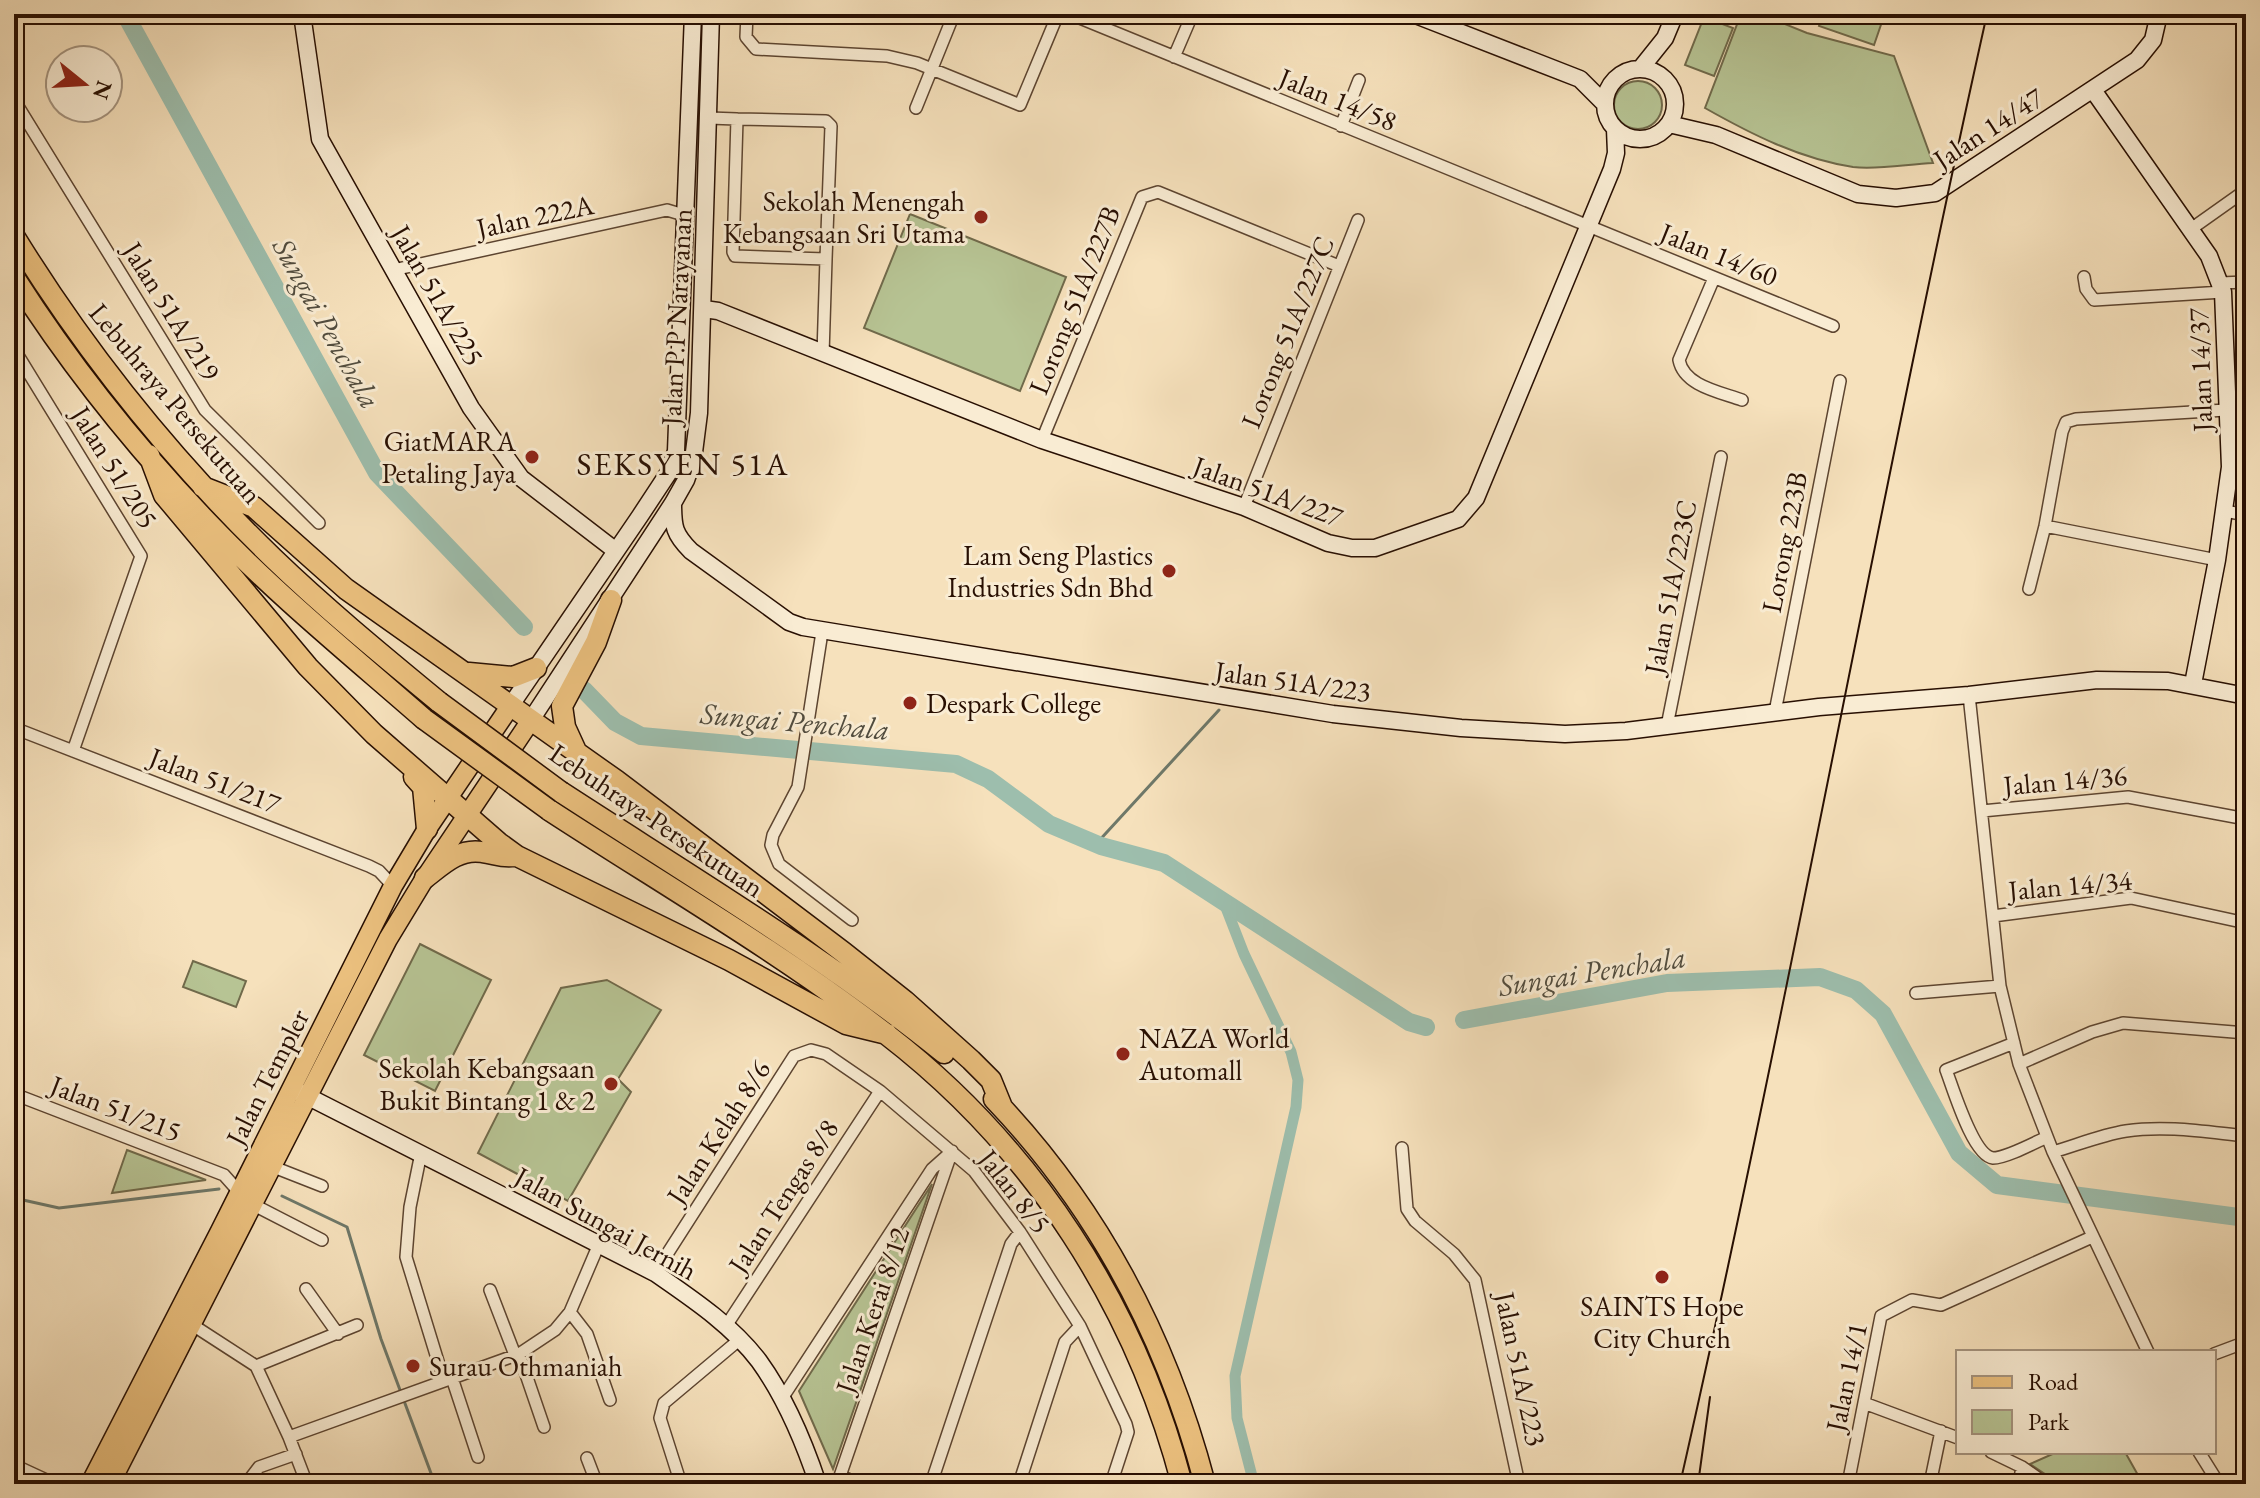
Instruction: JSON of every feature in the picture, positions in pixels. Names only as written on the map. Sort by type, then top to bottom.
[{"type":"highway","name":"Lebuhraya Persekutuan","points":[[14,236],[50,295],[203,487],[324,605],[439,702],[561,792],[896,1014],[947,1055],[1002,1107],[1089,1216],[1132,1289],[1173,1382],[1205,1484]]},
{"type":"highway","name":"Lebuhraya Persekutuan","points":[[14,277],[64,351],[210,525],[424,719],[549,810],[887,1034],[1000,1139],[1071,1230],[1110,1295],[1142,1363],[1179,1478]]},
{"type":"highway","points":[[149,455],[164,495],[173,506],[308,667],[423,787],[427,829]]},
{"type":"highway","points":[[203,487],[254,507],[346,589],[577,753],[905,1001],[991,1080],[1002,1107]]},
{"type":"highway","points":[[577,753],[565,727],[562,706],[588,658],[611,600]]},
{"type":"highway","points":[[465,673],[513,677],[536,668]]},
{"type":"highway","points":[[374,734],[447,800],[517,856],[729,960],[846,1024],[887,1034]]},
{"type":"highway","points":[[425,878],[454,857],[470,851],[502,857],[517,856]]},
{"type":"main road","name":"Jalan Templer","points":[[110,1484],[184,1320],[299,1092],[393,886],[427,829],[511,705]]},
{"type":"main road","name":"Jalan Templer","points":[[246,1198],[271,1166],[299,1092],[388,939],[531,720]]},
{"type":"main road","name":"Jalan Templer","points":[[90,1484],[184,1320]]},
{"type":"street","name":"Jalan 51A/225","points":[[302,14],[320,139],[471,408],[513,470],[616,551]]},
{"type":"street","name":"Jalan P.P Narayanan","points":[[511,705],[669,472],[676,451],[693,14]]},
{"type":"street","name":"Jalan P.P Narayanan","points":[[531,720],[673,503],[686,480],[695,448],[704,309],[711,14]]},
{"type":"street","points":[[747,14],[746,37],[756,49],[887,56],[932,69],[1020,105],[1058,14]]},
{"type":"street","points":[[917,106],[954,14]]},
{"type":"street","name":"Jalan 14/58","points":[[1070,14],[1588,228]]},
{"type":"street","points":[[1413,14],[1580,79],[1604,103]]},
{"type":"street","points":[[1641,68],[1665,38],[1675,14]]},
{"type":"street","name":"Jalan 14/47","points":[[1675,106],[1716,135],[1858,194],[1896,198],[1935,193],[2143,54],[2153,40],[2159,14]]},
{"type":"street","points":[[1174,57],[1192,15]]},
{"type":"street","points":[[1665,38],[1666,80]]},
{"type":"street","points":[[1641,68],[1655,72],[1666,80],[1673,92],[1675,106],[1669,124],[1654,136],[1636,139],[1615,129],[1609,122],[1604,103],[1607,89],[1616,77],[1628,70],[1641,68]]},
{"type":"street","points":[[1580,79],[1616,77]]},
{"type":"street","points":[[1341,126],[1359,80]]},
{"type":"street","name":"Jalan 14/37","points":[[2093,90],[2209,256],[2221,288],[2230,467],[2217,560],[2193,684]]},
{"type":"street","name":"Jalan 51A/219","points":[[14,100],[205,410],[319,523]]},
{"type":"street","points":[[709,118],[826,121],[831,126],[823,354]]},
{"type":"street","points":[[737,119],[735,256],[826,259]]},
{"type":"street","name":"Jalan 14/47","points":[[1669,124],[1716,135]]},
{"type":"street","name":"Jalan 51A/227","points":[[704,309],[718,311],[1042,440],[1244,507],[1328,543],[1352,548],[1375,548],[1458,519],[1476,498],[1612,169],[1616,153],[1615,129]]},
{"type":"street","name":"Jalan 51A/227","points":[[1612,169],[1636,139]]},
{"type":"street","points":[[2191,229],[2246,190]]},
{"type":"street","name":"Lorong 51A/227B","points":[[1042,440],[1142,197],[1158,192],[1339,266]]},
{"type":"street","name":"Jalan 222A","points":[[393,270],[667,210],[687,216]]},
{"type":"street","name":"Lorong 51A/227C","points":[[1244,507],[1358,220]]},
{"type":"street","name":"Jalan 14/60","points":[[1588,228],[1833,326]]},
{"type":"street","points":[[2084,277],[2086,289],[2094,300],[2221,288],[2246,282]]},
{"type":"street","points":[[1714,278],[1679,360],[1681,371],[1689,379],[1742,400]]},
{"type":"street","name":"Jalan 51/205","points":[[14,349],[141,556],[73,751]]},
{"type":"street","name":"Lorong 223B","points":[[1775,712],[1840,381]]},
{"type":"street","points":[[2029,589],[2066,422],[2226,410]]},
{"type":"street","name":"Jalan 51A/223C","points":[[1667,726],[1721,457]]},
{"type":"street","name":"Jalan 51A/223","points":[[673,503],[673,522],[678,537],[691,551],[789,622],[822,632],[1241,700],[1399,722],[1565,734],[2097,680],[2147,679],[2193,684],[2246,696]]},
{"type":"street","points":[[2225,511],[2246,515]]},
{"type":"street","points":[[2045,526],[2217,560]]},
{"type":"street","points":[[822,632],[801,776],[771,845],[779,864],[852,920]]},
{"type":"street","points":[[1969,695],[2000,986],[2019,1064],[2053,1152],[2147,1350]]},
{"type":"street","name":"Jalan 51/217","points":[[14,728],[369,866],[379,871],[393,886]]},
{"type":"street","name":"Jalan 14/36","points":[[1982,811],[2128,797],[2246,819]]},
{"type":"street","name":"Jalan 14/34","points":[[1993,916],[2131,898],[2246,923]]},
{"type":"street","points":[[1916,993],[2000,986]]},
{"type":"street","points":[[2019,1064],[2092,1032],[2123,1023],[2246,1033]]},
{"type":"street","points":[[2014,1043],[1946,1070],[1974,1140],[1984,1155],[1994,1158],[2002,1156],[2047,1137]]},
{"type":"street","name":"Jalan 8/5","points":[[794,1056],[811,1050],[826,1054],[880,1091],[974,1171],[1020,1232],[1080,1326],[1128,1432],[1111,1484]]},
{"type":"street","name":"Jalan Kelah 8/6","points":[[655,1273],[794,1056]]},
{"type":"street","name":"Jalan Tengas 8/8","points":[[726,1326],[880,1091]]},
{"type":"street","name":"Jalan Sungai Jernih","points":[[299,1092],[655,1273],[726,1326],[758,1361],[781,1400],[800,1435],[818,1484]]},
{"type":"street","name":"Jalan 51/215","points":[[14,1094],[224,1175],[246,1198],[322,1240]]},
{"type":"street","points":[[2053,1152],[2114,1133],[2142,1129],[2246,1136]]},
{"type":"street","name":"Jalan 51A/223","points":[[1402,1148],[1407,1209],[1415,1221],[1454,1254],[1475,1280],[1519,1484]]},
{"type":"street","points":[[781,1400],[932,1169],[952,1151]]},
{"type":"street","name":"Jalan Kerai 8/12","points":[[837,1480],[952,1151]]},
{"type":"street","points":[[421,1153],[410,1207],[406,1257],[478,1457]]},
{"type":"street","points":[[271,1166],[322,1186]]},
{"type":"street","points":[[931,1484],[1011,1244],[1020,1232]]},
{"type":"street","name":"Jalan 14/1","points":[[1848,1484],[1881,1316],[1912,1300],[1941,1305],[2090,1232]]},
{"type":"street","points":[[289,1437],[517,1355],[555,1330],[570,1312],[599,1244]]},
{"type":"street","points":[[306,1289],[338,1334]]},
{"type":"street","points":[[490,1290],[544,1427]]},
{"type":"street","points":[[570,1312],[587,1334],[610,1400]]},
{"type":"street","points":[[184,1320],[256,1366],[307,1484]]},
{"type":"street","points":[[256,1366],[357,1325]]},
{"type":"street","points":[[1019,1484],[1065,1342],[1080,1326]]},
{"type":"street","points":[[681,1484],[660,1418],[664,1403],[739,1340]]},
{"type":"street","points":[[2216,1353],[2246,1342]]},
{"type":"street","points":[[1864,1403],[1956,1437]]},
{"type":"street","points":[[1930,1484],[1941,1431]]},
{"type":"street","points":[[246,1484],[259,1467],[296,1454]]},
{"type":"street","points":[[1995,1454],[2022,1467],[2046,1484]]},
{"type":"street","points":[[2200,1454],[2219,1484]]},
{"type":"street","points":[[587,1458],[597,1484]]},
{"type":"street","points":[[14,1465],[55,1484]]},
{"type":"street","points":[[2019,1484],[2022,1467]]},
{"type":"street","points":[[837,1480],[860,1484]]},
{"type":"green space","points":[[1741,14],[1760,14],[1807,33],[1894,56],[1933,163],[1873,168],[1833,163],[1776,144],[1705,108]]},
{"type":"green space","points":[[1823,14],[1884,16],[1874,45],[1819,26]]},
{"type":"green space","points":[[1704,17],[1733,28],[1714,76],[1685,65]]},
{"type":"green space","points":[[1638,81],[1655,88],[1662,105],[1655,122],[1638,129],[1621,122],[1614,105],[1621,88]]},
{"type":"green space","points":[[910,214],[1066,277],[1020,391],[864,328]]},
{"type":"green space","points":[[420,944],[491,980],[435,1091],[364,1055]]},
{"type":"green space","points":[[193,961],[246,981],[236,1007],[183,987]]},
{"type":"green space","points":[[607,980],[661,1010],[618,1079],[631,1092],[568,1201],[478,1153],[561,988]]},
{"type":"green space","points":[[127,1150],[206,1180],[112,1193]]},
{"type":"green space","points":[[932,1184],[833,1469],[799,1391]]},
{"type":"green space","points":[[2052,1454],[2126,1454],[2143,1484],[2060,1484],[2030,1464]]},
{"type":"waterway","name":"Sungai Penchala","points":[[125,14],[377,473],[524,627]]},
{"type":"waterway","name":"Sungai Penchala","points":[[584,690],[615,722],[641,736],[956,764],[988,779],[1049,824],[1101,846],[1164,863],[1409,1022],[1426,1027]]},
{"type":"waterway","points":[[1096,844],[1219,710]]},
{"type":"waterway","points":[[1223,900],[1244,954],[1291,1052],[1298,1080],[1296,1107],[1235,1376],[1237,1418],[1254,1484]]},
{"type":"waterway","name":"Sungai Penchala","points":[[1464,1020],[1667,983],[1820,977],[1856,990],[1883,1014],[1959,1153],[1997,1185],[2246,1218]]},
{"type":"waterway","points":[[14,1198],[59,1208],[219,1189]]},
{"type":"waterway","points":[[282,1196],[347,1227],[381,1339],[435,1484]]},
{"type":"tram line","points":[[1680,1484],[1721,1301],[1987,14]]},
{"type":"tram line","points":[[1698,1484],[1710,1397]]},
{"type":"place","name":"Sekolah Menengah Kebangsaan Sri Utama","points":[[981,217]]},
{"type":"place","name":"GiatMARA Petaling Jaya","points":[[532,457]]},
{"type":"place","name":"Lam Seng Plastics Industries Sdn Bhd","points":[[1169,571]]},
{"type":"place","name":"Despark College","points":[[910,703]]},
{"type":"place","name":"NAZA World Automall","points":[[1123,1054]]},
{"type":"place","name":"Sekolah Kebangsaan Bukit Bintang 1 & 2","points":[[611,1084]]},
{"type":"place","name":"SAINTS Hope City Church","points":[[1662,1277]]},
{"type":"place","name":"Surau Othmaniah","points":[[413,1366]]},
{"type":"district","name":"SEKSYEN 51A","points":[[683,464]]}]
